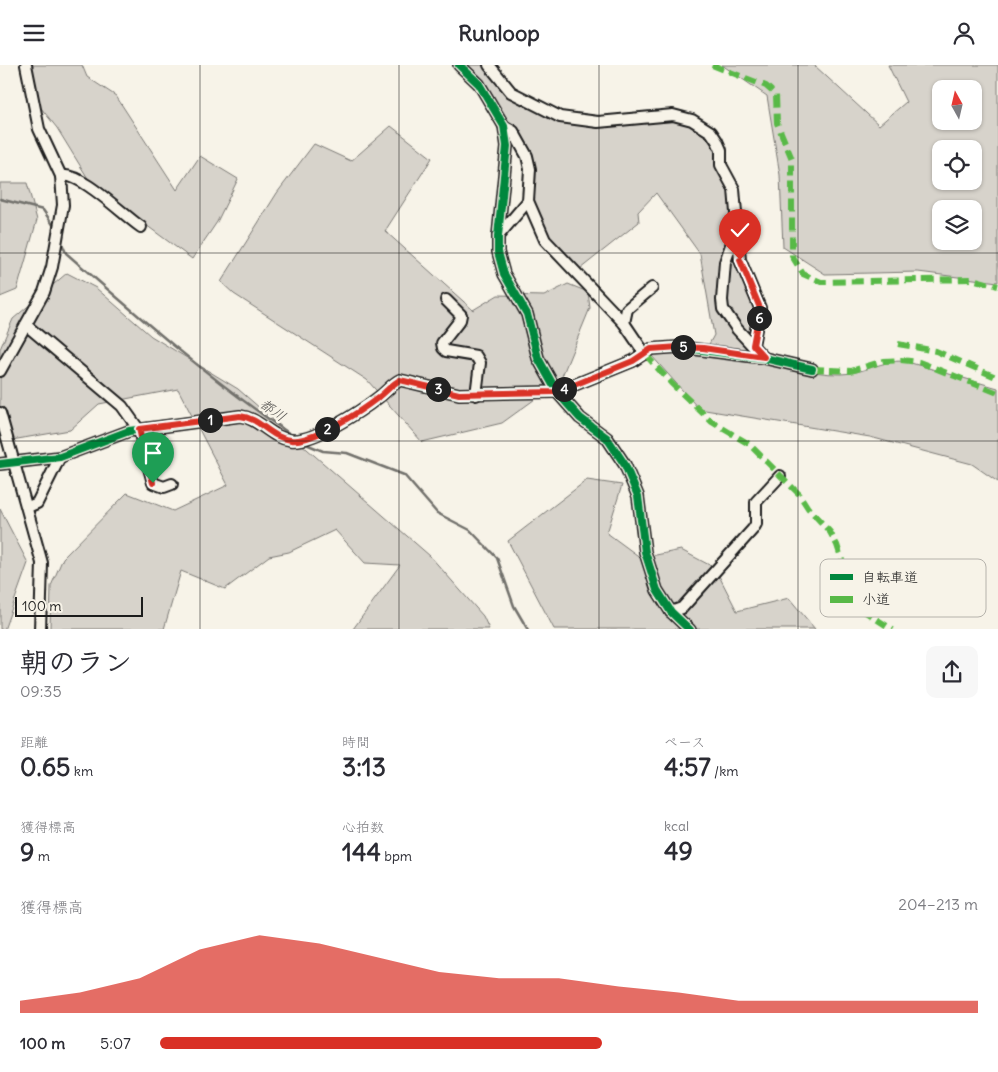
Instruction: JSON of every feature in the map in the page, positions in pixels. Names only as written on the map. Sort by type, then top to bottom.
[{"type":"street","points":[[0,371],[44,292],[52,267],[63,205],[61,176],[39,129],[26,65]]},
{"type":"street","points":[[459,65],[480,84],[504,126],[507,146],[498,252],[504,274],[527,314],[538,358],[557,392],[580,418],[607,438],[625,465],[638,496],[645,552],[658,590],[671,612],[690,629]]},
{"type":"street","points":[[489,65],[511,92],[560,117],[598,122],[673,115],[692,119],[711,132],[721,150],[721,165],[734,189],[740,260],[760,308],[753,345]]},
{"type":"street","points":[[504,126],[513,131],[527,156],[530,169],[528,201],[544,240],[624,323],[645,353]]},
{"type":"street","points":[[61,176],[67,174],[86,182],[123,215],[141,227]]},
{"type":"street","points":[[498,236],[528,201]]},
{"type":"street","points":[[737,227],[726,262],[722,300],[723,309],[737,329],[764,357]]},
{"type":"street","points":[[624,323],[627,309],[652,288]]},
{"type":"street","points":[[446,300],[461,315],[460,320],[442,343],[442,348],[446,351],[476,356],[480,363],[476,395]]},
{"type":"street","points":[[26,325],[122,406],[139,429],[153,483],[164,487],[172,484]]},
{"type":"street","points":[[0,464],[15,464],[60,457],[139,429],[240,416],[256,420],[266,430],[292,441],[317,434],[345,421],[400,380],[459,394],[557,392],[651,349],[679,347],[764,357],[812,369]]},
{"type":"street","points":[[0,413],[28,507],[42,563],[40,629]]},
{"type":"street","points":[[28,507],[37,503],[60,457]]},
{"type":"street","points":[[671,612],[682,608],[752,529],[756,524],[756,502],[780,476]]},
{"type":"shaded area","points":[[29,65],[82,65],[87,77],[116,96],[177,190],[200,156],[238,179],[217,222],[192,259],[92,185],[57,128],[37,103]]},
{"type":"shaded area","points":[[455,65],[485,65],[505,91],[566,120],[660,119],[689,121],[711,137],[731,188],[735,225],[757,311],[758,353],[708,346],[714,335],[700,254],[656,193],[638,212],[639,222],[580,269],[546,237],[533,207],[531,158],[526,144],[521,135],[494,110]]},
{"type":"shaded area","points":[[722,65],[814,65],[879,125],[906,102],[888,65],[998,65],[998,282],[918,272],[825,274],[783,247],[780,175],[767,96]]},
{"type":"shaded area","points":[[391,126],[432,158],[385,231],[473,310],[498,295],[544,296],[568,284],[588,292],[590,308],[560,381],[502,423],[422,442],[367,380],[234,294],[221,282],[277,193],[314,144],[351,161]]},
{"type":"shaded area","points":[[0,183],[27,183],[37,220],[17,290],[0,297]]},
{"type":"shaded area","points":[[67,273],[96,288],[151,336],[238,389],[430,556],[483,616],[489,629],[353,629],[400,565],[365,563],[335,530],[289,552],[269,556],[225,589],[181,571],[164,629],[50,629],[51,586],[63,558],[127,493],[173,511],[228,485],[178,389],[99,404],[70,430],[0,442],[0,349],[13,319]]},
{"type":"shaded area","points":[[671,349],[747,357],[829,374],[857,372],[896,361],[904,361],[998,388],[998,482],[972,464],[870,437],[699,409],[651,355]]},
{"type":"shaded area","points":[[587,480],[622,485],[607,533],[641,558],[681,550],[715,568],[737,611],[789,598],[815,629],[554,629],[508,541]]},
{"type":"shaded area","points":[[0,509],[28,563],[4,629],[0,629]]},
{"type":"waterway","name":"都川","points":[[0,199],[43,210],[56,229]]},
{"type":"waterway","name":"都川","points":[[61,241],[66,253],[149,325],[205,371],[293,436]]},
{"type":"waterway","name":"都川","points":[[301,442],[323,451],[347,453],[404,475],[437,513],[470,530],[497,558],[514,606],[527,629]]},
{"type":"marked path","points":[[712,65],[766,86],[776,95],[777,123],[792,159],[792,256],[803,274],[821,282],[972,279],[998,286]]},
{"type":"marked path","points":[[898,344],[936,351],[998,378]]},
{"type":"marked path","points":[[645,354],[671,383],[712,422],[749,444],[799,494],[808,508],[830,532],[842,559]]},
{"type":"marked path","points":[[812,369],[851,371],[884,361],[919,362],[998,393]]},
{"type":"marked path","points":[[873,617],[891,629]]},
{"type":"cycle path","points":[[459,65],[479,84],[504,126],[507,146],[498,252],[504,274],[527,314],[538,358],[557,392],[580,418],[607,438],[625,465],[638,496],[645,552],[657,590],[671,612],[689,629]]},
{"type":"cycle path","points":[[0,464],[60,457],[129,431],[240,416],[253,420],[277,436],[291,440],[300,440],[312,437],[349,418],[400,380],[459,394],[557,392],[633,361],[651,349],[679,347],[764,358],[812,369]]},
{"type":"route","points":[[153,483],[139,429],[240,416],[256,420],[266,430],[281,438],[292,441],[317,434],[345,421],[380,397],[400,380],[459,394],[557,392],[633,361],[651,349],[703,348],[764,357],[753,345],[760,308],[740,260]]}]
